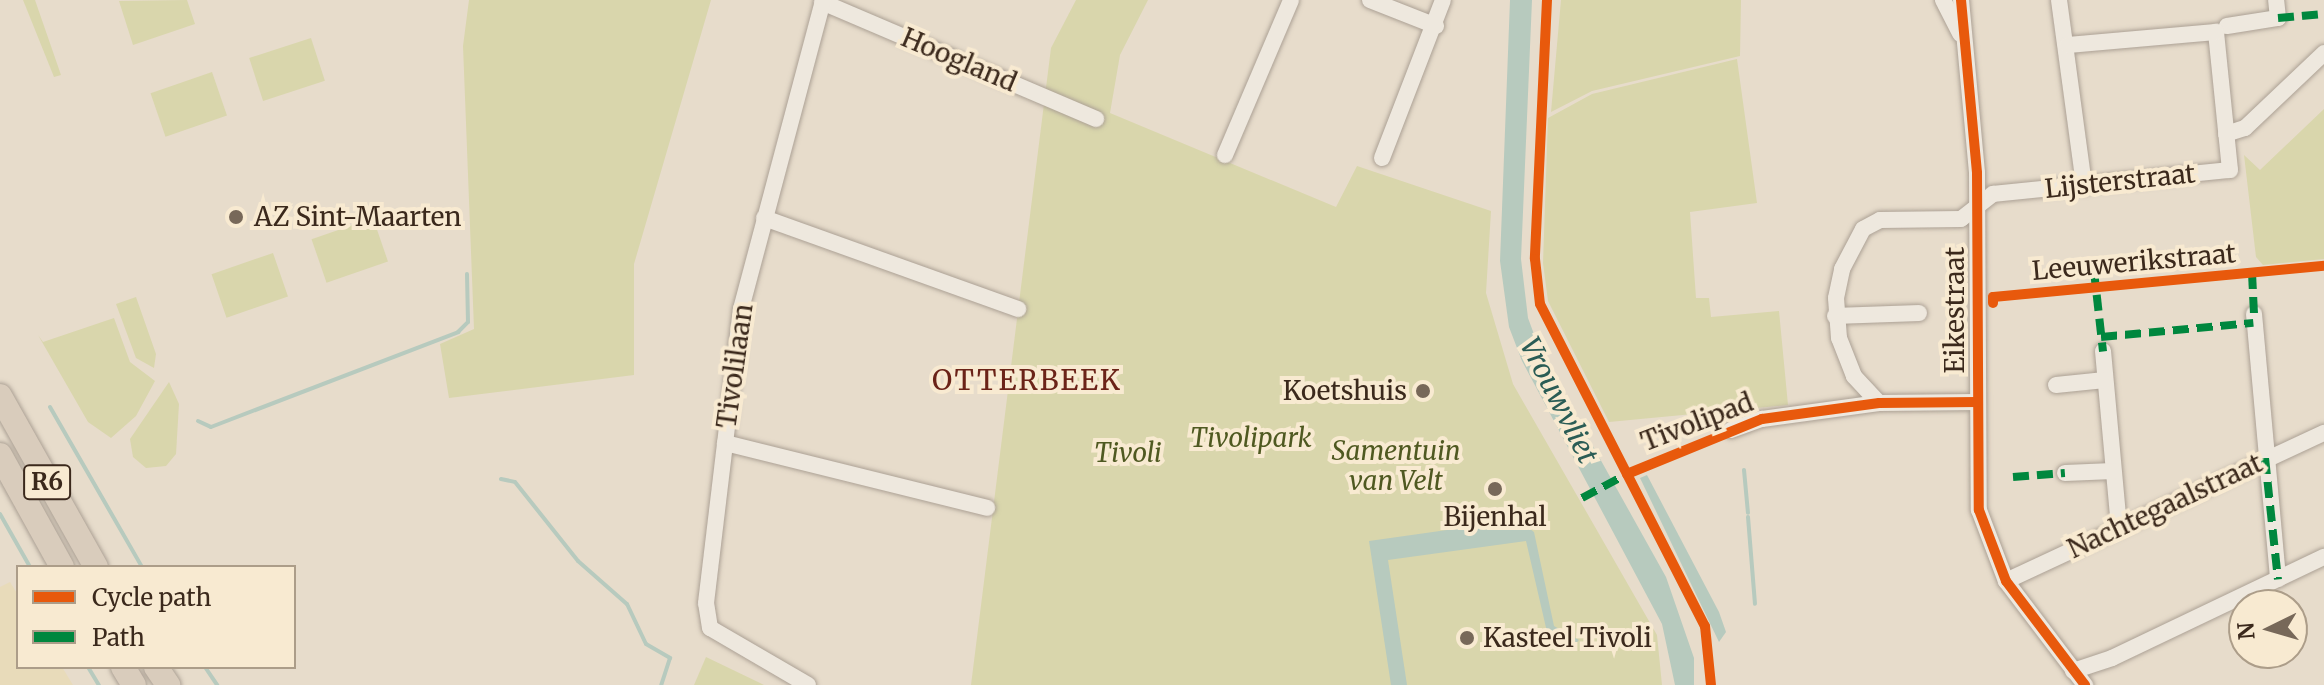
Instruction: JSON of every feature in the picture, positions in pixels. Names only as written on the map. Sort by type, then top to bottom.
[{"type":"highway","name":"R6","points":[[0,396],[95,565]]},
{"type":"highway","name":"R6","points":[[0,455],[61,565]]},
{"type":"street","points":[[1225,155],[1291,0]]},
{"type":"street","points":[[1370,0],[1436,26]]},
{"type":"street","points":[[1382,158],[1436,26],[1443,0]]},
{"type":"street","name":"Eikestraat","points":[[1943,0],[1967,47]]},
{"type":"street","name":"Eikestraat","points":[[1961,0],[1977,204],[1979,510],[2006,581],[2085,685]]},
{"type":"street","points":[[2059,0],[2068,45],[2084,186]]},
{"type":"street","points":[[2068,45],[2221,29],[2278,18],[2276,0]]},
{"type":"street","name":"Hoogland","points":[[822,1],[1096,119]]},
{"type":"street","name":"Tivolilaan","points":[[808,685],[710,628],[706,603],[741,309],[822,1]]},
{"type":"street","name":"Lijsterstraat","points":[[1835,316],[1842,269],[1868,224],[1961,219],[1993,194],[2230,170],[2221,29]]},
{"type":"street","points":[[2226,134],[2245,128],[2324,53]]},
{"type":"street","points":[[764,218],[1018,309]]},
{"type":"street","points":[[1879,403],[1849,367],[1835,316],[1919,313]]},
{"type":"street","points":[[2254,314],[2278,579]]},
{"type":"street","points":[[2103,351],[2119,526]]},
{"type":"street","points":[[2056,385],[2105,380]]},
{"type":"street","name":"Tivolipad","points":[[1731,430],[1762,419],[1879,403],[1977,402]]},
{"type":"street","name":"Nachtegaalstraat","points":[[2006,581],[2324,433]]},
{"type":"street","points":[[725,443],[987,508]]},
{"type":"street","points":[[2065,473],[2113,471]]},
{"type":"street","points":[[2073,671],[2112,658],[2324,557]]},
{"type":"shaded area","points":[[10,582],[16,592],[16,669],[63,669],[73,685],[0,685],[0,587]]},
{"type":"green space","points":[[23,0],[35,0],[61,75],[54,77]]},
{"type":"green space","points":[[187,0],[195,24],[133,45],[119,1]]},
{"type":"green space","points":[[469,0],[711,0],[634,264],[634,375],[449,398],[440,344],[474,329],[463,46]]},
{"type":"green space","name":"Tivolipark","points":[[1076,0],[1148,0],[1120,55],[1110,113],[1336,207],[1357,166],[1491,211],[1486,293],[1513,384],[1657,635],[1662,685],[971,685],[1051,48]]},
{"type":"green space","points":[[1561,0],[1741,0],[1740,56],[1592,91],[1551,112]]},
{"type":"green space","points":[[311,38],[325,81],[263,101],[249,58]]},
{"type":"green space","points":[[1737,59],[1757,203],[1690,212],[1696,298],[1709,298],[1711,317],[1779,311],[1788,405],[1609,422],[1548,301],[1543,263],[1548,118],[1592,94]]},
{"type":"green space","points":[[212,72],[227,115],[166,137],[151,93]]},
{"type":"green space","points":[[2324,109],[2324,259],[2263,265],[2256,257],[2244,155],[2260,170]]},
{"type":"green space","points":[[373,218],[388,261],[327,283],[312,239]]},
{"type":"green space","points":[[273,253],[288,296],[227,318],[212,274]]},
{"type":"green space","points":[[136,297],[156,354],[154,368],[136,358],[116,304]]},
{"type":"green space","points":[[114,318],[130,362],[155,381],[136,416],[111,438],[88,422],[38,335],[43,342]]},
{"type":"green space","points":[[169,382],[179,404],[176,454],[166,466],[146,468],[133,457],[130,439]]},
{"type":"green space","points":[[706,657],[758,682],[764,685],[694,685]]},
{"type":"water","name":"Vrouwvliet","points":[[1510,0],[1532,0],[1521,259],[1528,318],[1541,353],[1666,577],[1694,658],[1694,685],[1675,685],[1662,624],[1522,361],[1509,327],[1500,261]]},
{"type":"water","points":[[1647,475],[1719,612],[1726,632],[1719,642],[1640,478]]},
{"type":"water","points":[[1518,520],[1534,532],[1554,626],[1579,640],[1569,651],[1547,632],[1526,541],[1388,560],[1407,685],[1391,685],[1369,541]]},
{"type":"waterway","points":[[198,421],[211,427],[458,332],[468,322],[467,274]]},
{"type":"waterway","name":"OTTERBEEK","points":[[50,407],[141,565]]},
{"type":"waterway","points":[[1744,470],[1748,513]]},
{"type":"waterway","points":[[501,479],[515,482],[578,561],[627,604],[646,644],[670,658],[661,685]]},
{"type":"waterway","points":[[0,514],[29,565]]},
{"type":"waterway","points":[[1748,517],[1755,604]]},
{"type":"waterway","points":[[89,669],[99,685]]},
{"type":"waterway","name":"OTTERBEEK","points":[[206,669],[217,685]]},
{"type":"marked path","points":[[2278,18],[2324,14]]},
{"type":"marked path","points":[[2094,271],[2103,351]]},
{"type":"marked path","points":[[2252,273],[2254,314]]},
{"type":"marked path","points":[[2101,337],[2253,323]]},
{"type":"marked path","points":[[2265,458],[2278,579]]},
{"type":"marked path","points":[[2013,477],[2065,473]]},
{"type":"marked path","points":[[1582,498],[1627,474]]},
{"type":"cycle path","points":[[1547,0],[1535,259],[1540,304],[1705,626],[1711,685]]},
{"type":"cycle path","points":[[1961,0],[1977,173],[1979,510],[2006,581],[2085,685]]},
{"type":"cycle path","name":"Leeuwerikstraat","points":[[1993,303],[1993,297],[2324,266]]},
{"type":"cycle path","points":[[1627,474],[1762,419],[1879,403],[1977,402]]},
{"type":"place","name":"AZ Sint-Maarten","points":[[236,217]]},
{"type":"place","name":"Koetshuis","points":[[1423,391]]},
{"type":"place","name":"Bijenhal","points":[[1495,489]]},
{"type":"place","name":"Kasteel Tivoli","points":[[1467,638]]},
{"type":"district","name":"OTTERBEEK","points":[[1027,380]]},
{"type":"park label","name":"Tivoli","points":[[1128,453]]},
{"type":"park label","name":"Samentuin van Velt","points":[[1396,466]]}]
